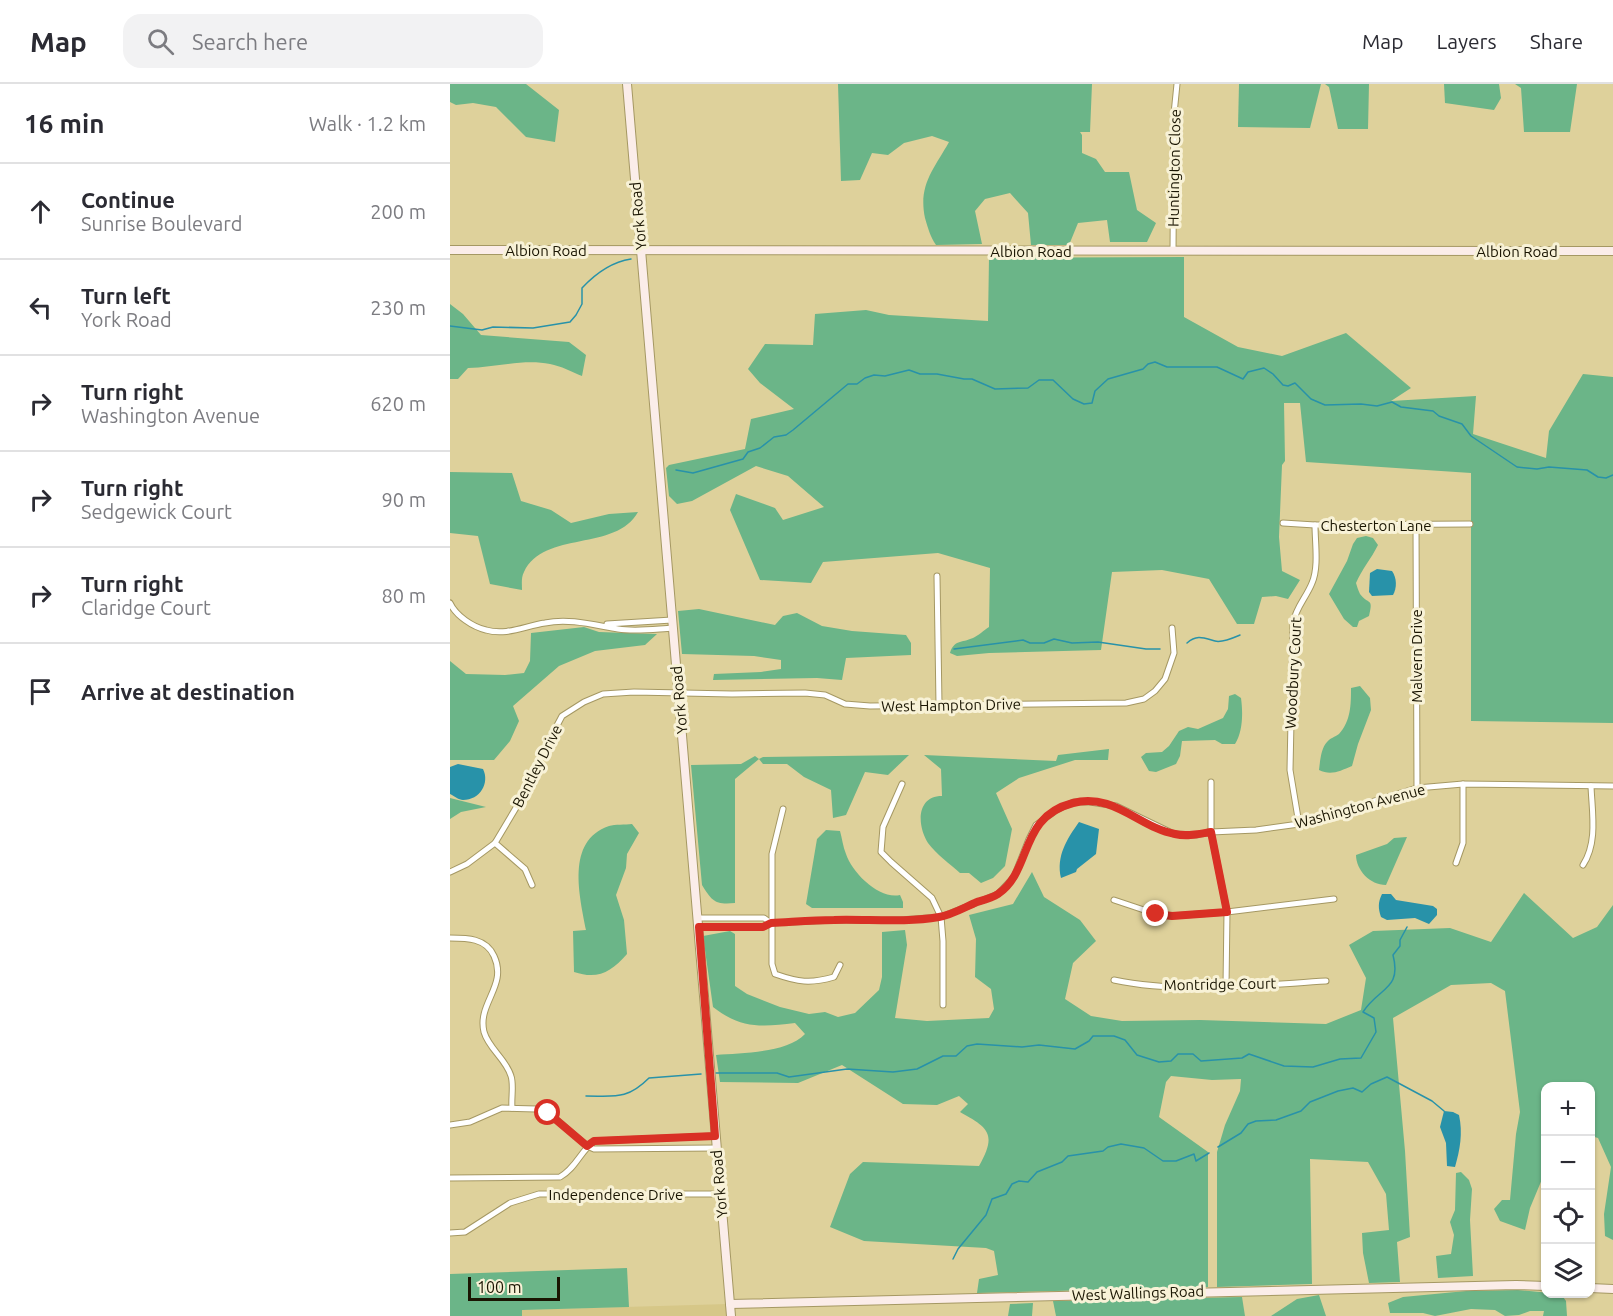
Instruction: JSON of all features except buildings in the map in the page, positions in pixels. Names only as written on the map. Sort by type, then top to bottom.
[{"type":"street","name":"York Road","points":[[627,84],[731,1316]]},
{"type":"street","name":"Huntington Close","points":[[1173,251],[1174,114],[1177,84]]},
{"type":"street","name":"Albion Road","points":[[450,250],[1613,251]]},
{"type":"street","name":"Chesterton Lane","points":[[1283,523],[1315,525],[1470,524]]},
{"type":"street","name":"Malvern Drive","points":[[1416,524],[1417,788]]},
{"type":"street","name":"Woodbury Court","points":[[1299,824],[1290,770],[1293,622],[1295,611],[1313,582],[1315,525]]},
{"type":"street","points":[[937,576],[939,705]]},
{"type":"street","points":[[451,608],[467,621],[485,630],[505,633],[547,622],[673,624]]},
{"type":"street","name":"West Hampton Drive","points":[[678,693],[806,693],[825,695],[845,704],[1126,703],[1144,699],[1165,679],[1174,653],[1172,628]]},
{"type":"street","name":"Bentley Drive","points":[[450,872],[467,864],[495,843],[528,786],[562,716],[584,702],[603,694],[678,693]]},
{"type":"street","points":[[1211,782],[1211,832],[1227,912],[1226,986]]},
{"type":"street","points":[[902,784],[882,827],[881,852],[932,898],[941,917],[943,1005]]},
{"type":"street","points":[[1456,863],[1463,843],[1463,784]]},
{"type":"street","name":"Washington Avenue","points":[[699,927],[763,927],[771,923],[835,920],[900,921],[941,917],[998,894],[1014,877],[1036,825],[1058,809],[1074,802],[1116,806],[1174,834],[1196,835],[1299,824],[1417,788],[1463,784],[1613,786]]},
{"type":"street","points":[[1583,865],[1589,855],[1592,841],[1591,786]]},
{"type":"street","points":[[783,809],[772,854],[772,964],[776,974],[798,982],[819,982],[834,977],[840,965]]},
{"type":"street","points":[[495,843],[525,869],[532,885]]},
{"type":"street","points":[[1114,900],[1156,914],[1172,916],[1334,899]]},
{"type":"street","name":"Washington Avenue","points":[[698,918],[764,918],[771,923]]},
{"type":"street","points":[[450,938],[470,938],[479,941],[492,951],[497,962],[498,979],[486,1008],[483,1019],[484,1030],[512,1077],[512,1108]]},
{"type":"street","name":"Montridge Court","points":[[1114,980],[1126,983],[1176,986],[1326,981]]},
{"type":"street","points":[[450,1125],[470,1122],[502,1108],[536,1109],[557,1120],[587,1146],[598,1150],[716,1148]]},
{"type":"street","points":[[450,1178],[560,1177],[570,1171],[587,1146],[594,1141],[715,1136]]},
{"type":"street","name":"Independence Drive","points":[[450,1233],[465,1232],[510,1203],[539,1194],[721,1194]]},
{"type":"street","name":"West Wallings Road","points":[[730,1304],[1275,1289],[1541,1286]]},
{"type":"street","points":[[1595,1288],[1613,1289]]},
{"type":"shaded area","points":[[728,1304],[728,1316],[522,1316],[521,1310]]},
{"type":"green space","points":[[450,84],[526,84],[559,110],[555,142],[526,137],[496,107],[473,103],[456,105],[450,102]]},
{"type":"green space","points":[[838,84],[1092,84],[1090,132],[1080,132],[1082,153],[1096,159],[1105,172],[1129,172],[1137,210],[1156,223],[1147,242],[1110,242],[1107,220],[1078,223],[1069,245],[1031,245],[1028,213],[1010,193],[985,199],[975,211],[982,244],[936,245],[925,218],[924,196],[933,169],[949,142],[932,136],[904,143],[888,155],[872,153],[860,180],[841,181]]},
{"type":"green space","points":[[1239,84],[1321,84],[1310,128],[1238,127]]},
{"type":"green space","points":[[1325,84],[1369,84],[1368,129],[1338,129],[1329,87]]},
{"type":"green space","points":[[1444,84],[1499,84],[1501,98],[1494,110],[1445,103]]},
{"type":"green space","points":[[1515,84],[1577,84],[1570,132],[1524,132],[1521,88]]},
{"type":"green space","points":[[1184,257],[1184,317],[1238,347],[1282,356],[1346,333],[1411,388],[1391,401],[1476,396],[1473,434],[1546,458],[1549,431],[1583,374],[1613,377],[1613,723],[1471,721],[1471,473],[1306,462],[1300,403],[1284,403],[1285,461],[1282,465],[1279,537],[1282,571],[1300,580],[1288,599],[1276,596],[1262,597],[1254,624],[1237,624],[1209,579],[1162,570],[1112,572],[1101,650],[957,656],[950,653],[956,644],[975,637],[989,627],[990,568],[938,553],[823,562],[811,583],[760,580],[730,510],[736,494],[775,508],[783,520],[824,507],[788,476],[756,466],[692,501],[677,504],[669,496],[666,468],[669,465],[745,449],[751,419],[794,409],[760,383],[748,369],[765,344],[813,345],[815,314],[866,310],[889,315],[988,321],[989,258]]},
{"type":"green space","points":[[450,304],[463,314],[481,335],[569,342],[586,355],[582,376],[554,365],[530,362],[468,368],[458,379],[450,379]]},
{"type":"green space","points":[[450,472],[512,473],[521,501],[551,510],[571,523],[609,514],[638,512],[628,524],[614,532],[563,545],[534,559],[523,574],[522,590],[490,584],[478,536],[450,533]]},
{"type":"green space","points":[[1366,536],[1373,538],[1378,545],[1356,583],[1360,594],[1369,602],[1370,610],[1369,616],[1359,621],[1357,627],[1353,627],[1344,619],[1329,594],[1347,561],[1353,544],[1357,538]]},
{"type":"green space","points":[[699,609],[775,625],[783,616],[797,613],[822,626],[906,635],[911,643],[911,655],[846,658],[842,680],[817,678],[713,680],[714,674],[781,669],[781,660],[754,656],[682,654],[678,611]]},
{"type":"green space","points":[[584,627],[599,632],[657,634],[645,645],[595,651],[559,666],[513,706],[519,721],[510,741],[494,760],[450,760],[450,661],[466,674],[524,673],[530,661],[531,633]]},
{"type":"green space","points":[[1360,686],[1370,698],[1371,710],[1352,766],[1332,773],[1323,772],[1319,770],[1325,745],[1339,734],[1346,724],[1351,688]]},
{"type":"green space","points":[[1235,694],[1241,698],[1242,716],[1240,733],[1235,744],[1222,744],[1215,740],[1182,741],[1180,756],[1176,764],[1156,772],[1149,771],[1141,757],[1146,753],[1162,752],[1179,731],[1188,727],[1198,729],[1223,718],[1228,709],[1229,696]]},
{"type":"green space","points":[[1109,749],[1108,760],[1075,760],[1019,778],[996,793],[1012,829],[1005,866],[993,878],[981,883],[969,873],[960,873],[935,851],[924,836],[921,821],[923,806],[933,797],[942,796],[941,769],[924,755],[1056,761],[1058,755]]},
{"type":"green space","points":[[909,755],[888,775],[865,772],[846,815],[833,818],[831,790],[804,777],[787,764],[763,764],[759,759],[763,757]]},
{"type":"green space","points":[[755,756],[759,759],[735,779],[735,903],[718,902],[702,885],[691,765],[741,764]]},
{"type":"green space","points":[[450,798],[486,807],[461,812],[450,819]]},
{"type":"green space","points":[[632,824],[639,833],[627,854],[626,868],[616,895],[624,920],[627,954],[604,973],[590,975],[574,972],[573,931],[586,930],[579,887],[579,871],[586,844],[595,833],[609,826]]},
{"type":"green space","points":[[826,830],[840,831],[849,861],[860,877],[884,893],[900,895],[903,908],[812,908],[806,904],[817,839]]},
{"type":"green space","points":[[1407,837],[1386,885],[1365,876],[1358,866],[1356,855],[1387,844],[1394,838]]},
{"type":"green space","points":[[1032,872],[1044,897],[1080,920],[1096,941],[1073,963],[1065,999],[1091,1016],[1122,1021],[1200,1020],[1326,1024],[1361,1010],[1366,978],[1349,945],[1373,931],[1450,928],[1491,942],[1524,893],[1573,938],[1597,927],[1613,905],[1613,1240],[1605,1236],[1604,1214],[1611,1167],[1598,1138],[1595,1137],[1595,1082],[1541,1082],[1541,1182],[1530,1208],[1525,1230],[1500,1221],[1494,1209],[1502,1200],[1510,1200],[1520,1112],[1505,991],[1491,983],[1451,985],[1393,1018],[1410,1237],[1397,1242],[1400,1282],[1369,1283],[1362,1233],[1389,1230],[1386,1194],[1368,1162],[1310,1159],[1312,1284],[1217,1287],[1217,1152],[1225,1125],[1240,1091],[1241,1079],[1212,1080],[1171,1076],[1166,1082],[1159,1117],[1208,1152],[1208,1287],[977,1293],[979,1279],[998,1275],[994,1251],[986,1248],[864,1241],[830,1227],[850,1174],[863,1162],[979,1166],[988,1146],[987,1133],[978,1123],[960,1112],[968,1104],[959,1096],[937,1105],[903,1104],[842,1065],[798,1083],[720,1082],[716,1055],[776,1048],[787,1045],[805,1034],[795,1023],[752,1025],[733,1019],[713,1007],[703,936],[730,931],[735,934],[735,986],[747,994],[780,1007],[809,1014],[825,1012],[838,1017],[855,1013],[879,990],[882,977],[882,932],[905,930],[907,945],[895,1018],[927,1021],[989,1018],[994,1009],[991,989],[975,977],[976,939],[969,915],[1013,904]]},
{"type":"green space","points":[[1461,1172],[1469,1180],[1472,1189],[1470,1220],[1473,1276],[1438,1278],[1436,1256],[1451,1254],[1454,1235],[1450,1222],[1455,1210],[1456,1173]]},
{"type":"green space","points":[[627,1268],[629,1307],[522,1310],[522,1316],[450,1316],[450,1274]]},
{"type":"green space","points":[[1466,1291],[1541,1292],[1541,1298],[1564,1298],[1567,1316],[1543,1316],[1544,1311],[1530,1311],[1505,1316],[1495,1310],[1471,1309],[1435,1316],[1423,1313],[1390,1313],[1388,1303],[1403,1297]]},
{"type":"green space","points":[[1319,1295],[1326,1316],[1271,1316],[1297,1299]]},
{"type":"green space","points":[[1242,1297],[1245,1316],[1056,1316],[1053,1301]]},
{"type":"green space","points":[[1033,1303],[1032,1316],[1008,1316],[1010,1304]]},
{"type":"water","points":[[1377,569],[1392,571],[1396,583],[1393,595],[1372,596],[1369,592],[1370,573]]},
{"type":"water","points":[[458,764],[483,769],[485,774],[482,790],[469,799],[461,800],[450,794],[450,767]]},
{"type":"water","points":[[1079,822],[1099,829],[1096,854],[1076,872],[1061,878],[1061,855]]},
{"type":"water","points":[[1382,894],[1391,894],[1396,900],[1433,906],[1437,909],[1437,915],[1429,924],[1415,918],[1387,920],[1381,917],[1379,911]]},
{"type":"water","points":[[1444,1111],[1459,1115],[1460,1141],[1455,1167],[1447,1166],[1446,1143],[1440,1127]]},
{"type":"waterway","points":[[450,326],[482,330],[493,327],[533,328],[570,322],[582,304],[582,288],[604,269],[631,259]]},
{"type":"waterway","points":[[676,470],[693,473],[743,459],[748,452],[760,448],[774,437],[786,435],[848,384],[857,384],[874,375],[885,376],[909,370],[920,374],[972,379],[995,389],[1028,388],[1039,380],[1053,380],[1073,399],[1084,404],[1092,403],[1095,391],[1108,379],[1143,369],[1155,362],[1167,367],[1217,367],[1243,379],[1248,372],[1264,368],[1283,385],[1288,386],[1295,383],[1311,399],[1325,405],[1377,406],[1392,402],[1401,407],[1433,411],[1439,416],[1462,424],[1471,436],[1517,467],[1587,470],[1598,477],[1606,478],[1613,475]]},
{"type":"waterway","points":[[1187,643],[1197,638],[1221,641],[1240,635]]},
{"type":"waterway","points":[[954,649],[1023,640],[1030,643],[1044,643],[1054,639],[1072,643],[1098,642],[1160,649]]},
{"type":"waterway","points":[[716,1073],[777,1073],[789,1077],[847,1069],[893,1072],[917,1069],[943,1056],[956,1056],[967,1046],[977,1044],[1022,1047],[1039,1045],[1075,1049],[1093,1036],[1114,1036],[1125,1040],[1137,1055],[1159,1062],[1171,1061],[1178,1054],[1193,1054],[1201,1061],[1242,1058],[1249,1054],[1284,1066],[1313,1067],[1340,1059],[1361,1058],[1376,1032],[1374,1018],[1363,1012],[1392,982],[1395,966],[1393,955],[1400,946],[1400,940],[1407,927]]},
{"type":"waterway","points":[[586,1096],[620,1095],[634,1090],[649,1078],[701,1074]]},
{"type":"waterway","points":[[1218,1147],[1241,1133],[1248,1124],[1256,1121],[1276,1120],[1301,1111],[1310,1102],[1338,1091],[1353,1088],[1362,1092],[1371,1084],[1387,1077],[1432,1101],[1444,1111]]},
{"type":"waterway","points":[[953,1259],[958,1249],[986,1215],[992,1199],[1006,1194],[1012,1184],[1019,1181],[1028,1182],[1037,1172],[1062,1162],[1068,1156],[1103,1151],[1108,1147],[1121,1144],[1144,1148],[1163,1161],[1176,1161],[1194,1154],[1196,1161],[1209,1153]]},
{"type":"route","points":[[548,1113],[587,1146],[594,1141],[715,1136],[699,927],[763,927],[771,923],[835,920],[900,921],[941,917],[998,894],[1014,877],[1036,825],[1058,809],[1074,802],[1116,806],[1174,834],[1196,835],[1211,832],[1227,912],[1172,916],[1156,914]]}]
